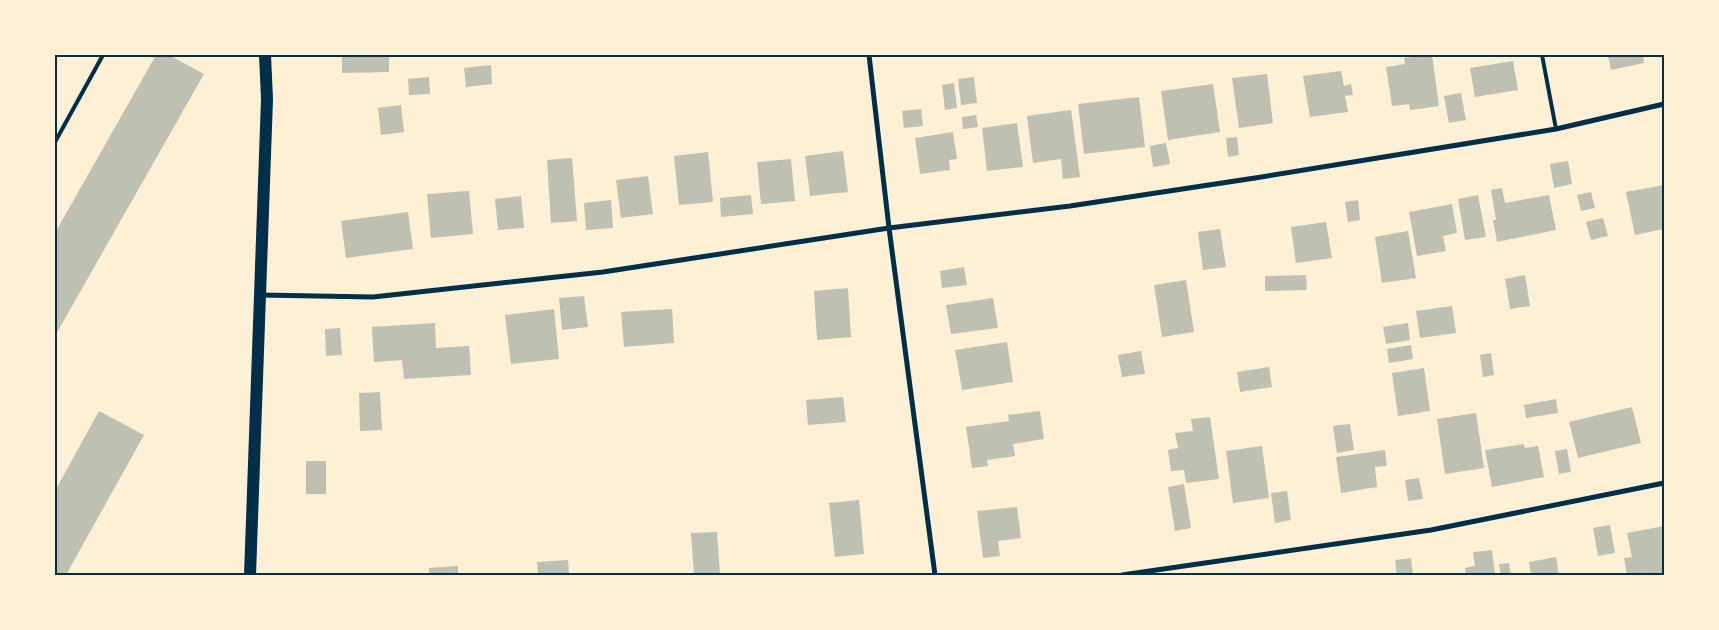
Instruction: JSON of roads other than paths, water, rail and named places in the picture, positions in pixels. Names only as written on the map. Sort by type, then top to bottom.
[{"type":"main road","points":[[250,575],[267,99],[265,55]]},
{"type":"street","points":[[869,55],[889,228],[935,575]]},
{"type":"street","points":[[260,295],[372,297],[603,272],[889,228],[1080,205],[1556,128],[1664,104]]},
{"type":"street","points":[[1122,575],[1431,530],[1664,483]]},
{"type":"lane","points":[[55,142],[103,55]]},
{"type":"lane","points":[[1542,55],[1556,128]]}]
